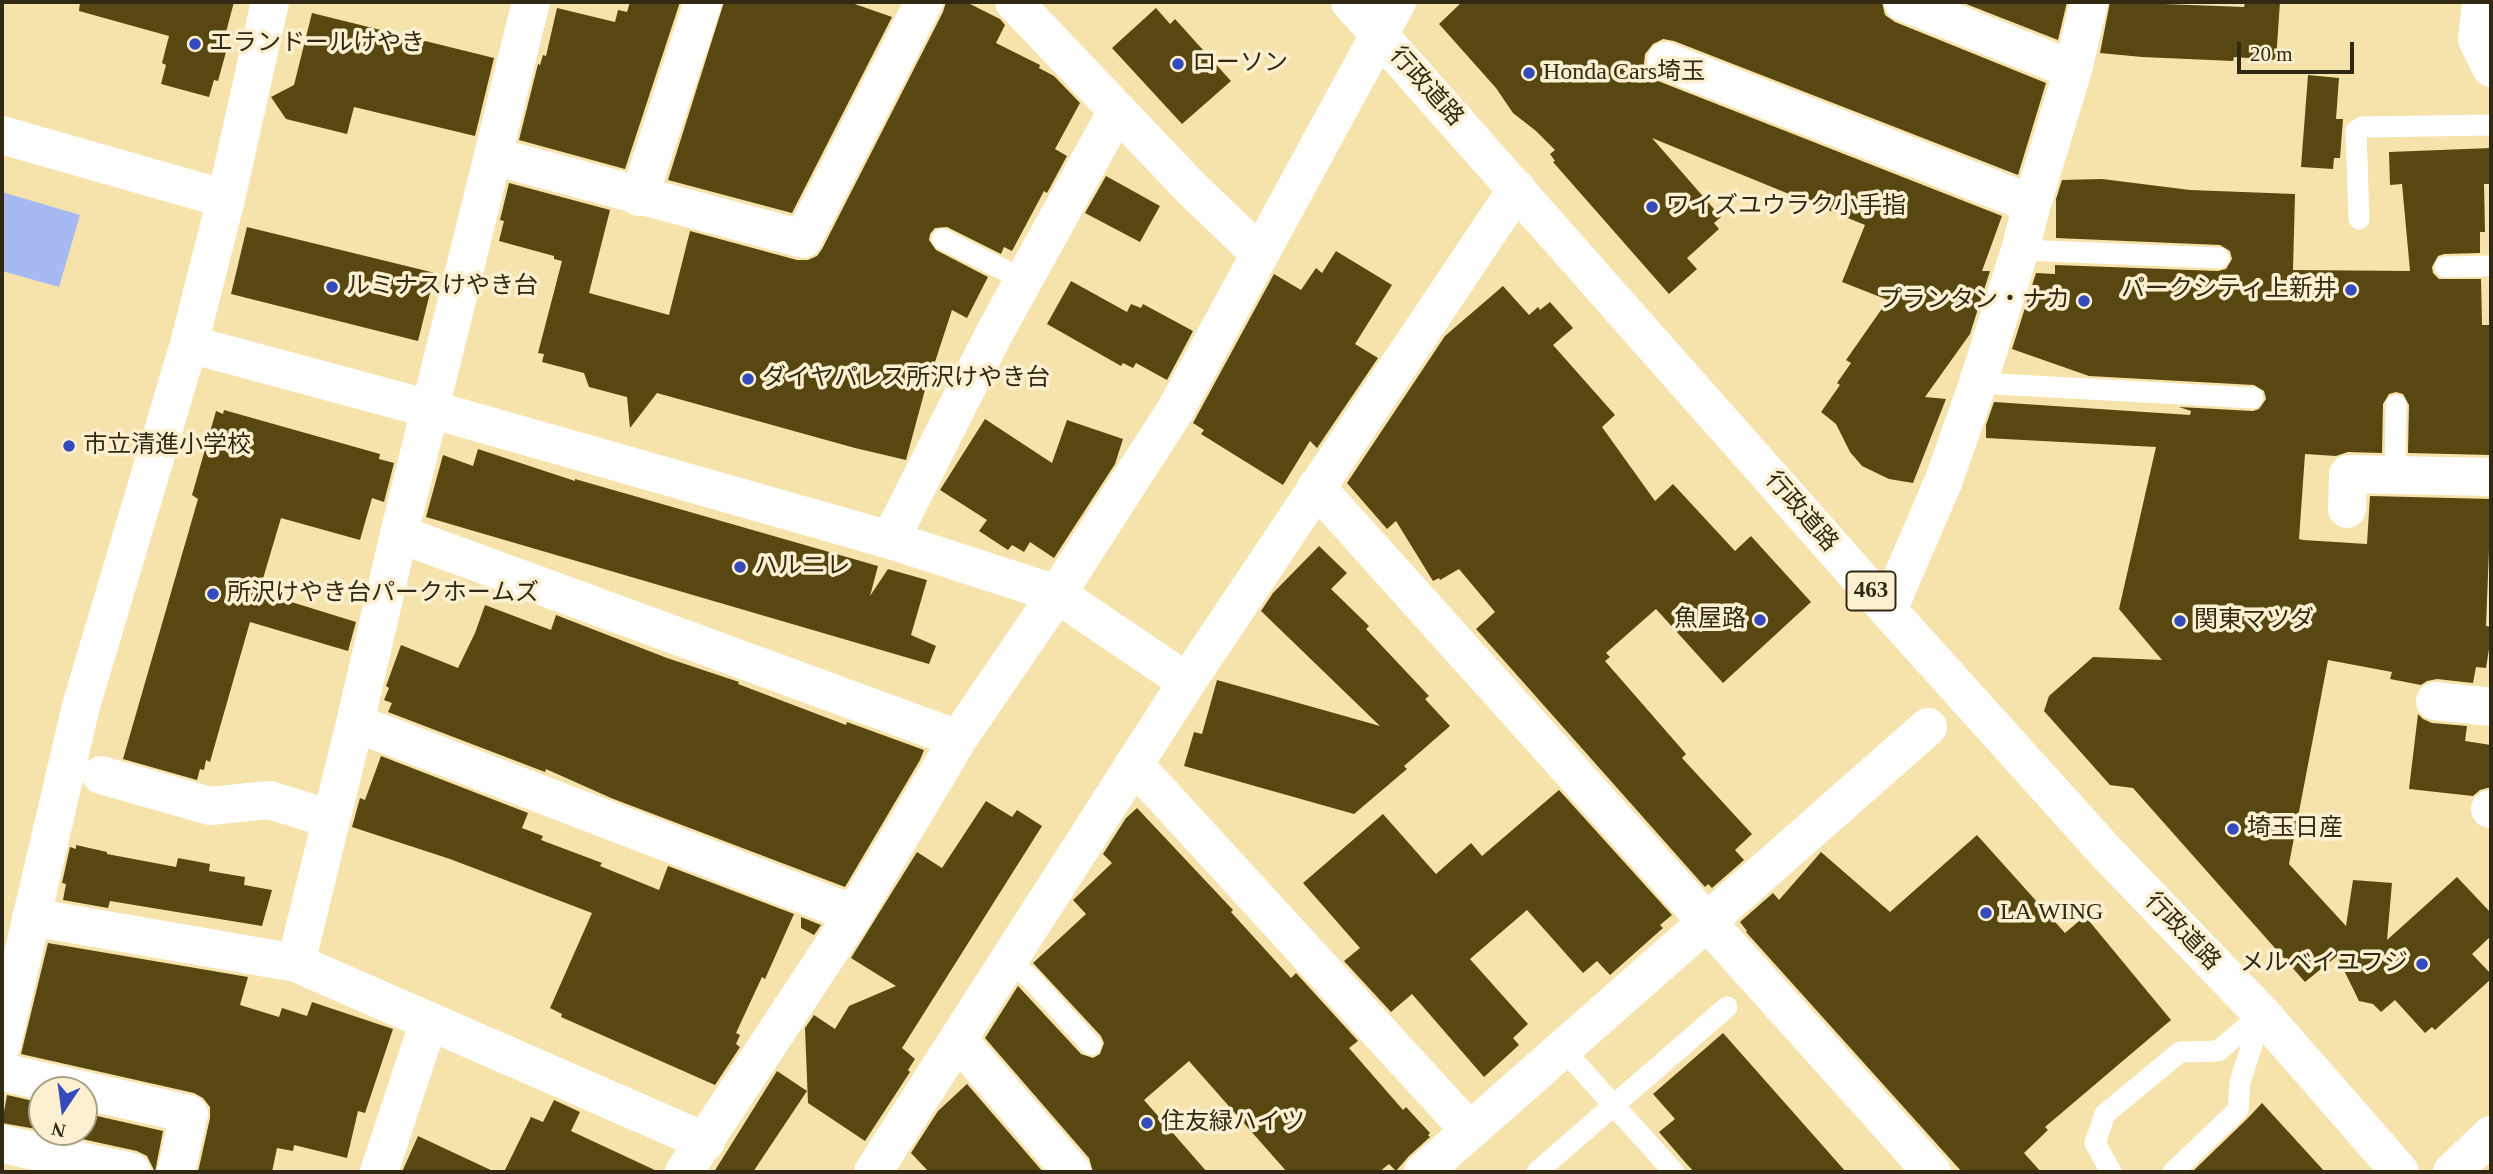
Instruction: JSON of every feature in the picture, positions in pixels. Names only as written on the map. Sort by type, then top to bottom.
[{"type":"main road","points":[[2,1044],[81,706],[189,344],[226,199],[270,2]]},
{"type":"main road","points":[[296,963],[531,2]]},
{"type":"main road","points":[[639,197],[703,2]]},
{"type":"main road","points":[[493,156],[803,239],[924,2]]},
{"type":"main road","points":[[1014,2],[1117,111],[1259,254]]},
{"type":"main road","name":"行政道路","points":[[1350,2],[1888,610],[2106,852],[2262,1014],[2400,1172]]},
{"type":"main road","points":[[684,1172],[854,914],[958,739],[1057,594],[1175,409],[1397,2]]},
{"type":"main road","points":[[1903,2],[2073,70]]},
{"type":"main road","points":[[1888,610],[1944,480],[1978,383],[2021,250],[2032,204],[2073,70],[2089,2]]},
{"type":"main road","points":[[2481,2],[2477,39],[2491,68]]},
{"type":"main road","points":[[1665,61],[2032,204]]},
{"type":"main road","points":[[890,540],[1024,279],[1117,111]]},
{"type":"main road","points":[[2,135],[226,199]]},
{"type":"main road","points":[[873,1172],[1187,682],[1517,189]]},
{"type":"main road","points":[[189,344],[430,409],[890,540],[1057,594],[1187,682]]},
{"type":"main road","points":[[2347,509],[2348,474],[2491,477]]},
{"type":"main road","points":[[1316,487],[1932,1172]]},
{"type":"main road","points":[[399,534],[958,739]]},
{"type":"main road","points":[[2435,701],[2491,707]]},
{"type":"main road","points":[[355,723],[854,914]]},
{"type":"main road","points":[[1423,1172],[1928,727]]},
{"type":"main road","points":[[1133,765],[1471,1131]]},
{"type":"main road","points":[[101,775],[210,806],[269,800],[331,819]]},
{"type":"main road","points":[[31,917],[296,963],[706,1142]]},
{"type":"main road","points":[[379,1172],[429,1021]]},
{"type":"main road","points":[[958,1040],[1073,1172]]},
{"type":"main road","points":[[2,1072],[189,1114],[176,1172]]},
{"type":"main road","points":[[2452,1172],[2491,1135]]},
{"type":"main road","points":[[2,1144],[132,1172]]},
{"type":"lane","points":[[2359,219],[2356,131],[2362,127],[2491,125]]},
{"type":"lane","points":[[942,239],[1024,279]]},
{"type":"lane","points":[[2021,250],[2219,258]]},
{"type":"lane","points":[[2445,267],[2491,266]]},
{"type":"lane","points":[[1978,383],[2253,398]]},
{"type":"lane","points":[[2395,474],[2396,405]]},
{"type":"lane","points":[[1007,961],[1030,978],[1091,1045]]},
{"type":"lane","points":[[1537,1172],[1727,1007]]},
{"type":"lane","points":[[2111,1172],[2095,1143],[2105,1114],[2180,1052],[2218,1051],[2262,1014]]},
{"type":"lane","points":[[2173,1172],[2238,1110],[2240,1082],[2262,1014]]},
{"type":"lane","points":[[1563,1049],[1674,1172]]},
{"type":"water","points":[[2,192],[80,215],[59,287],[2,271]]},
{"type":"building","name":"エランドールけやき","points":[[80,2],[234,2],[221,51],[226,52],[218,81],[214,80],[209,97],[161,84],[166,65],[162,63],[169,36],[79,11]]},
{"type":"building","points":[[630,2],[680,2],[625,169],[519,140],[538,64],[540,65],[543,55],[546,56],[557,8],[615,22],[618,10],[627,12]]},
{"type":"building","points":[[724,2],[849,2],[892,17],[792,213],[668,180]]},
{"type":"building","points":[[946,2],[966,2],[1000,19],[1005,25],[996,43],[1040,65],[1039,68],[1054,76],[1080,103],[1055,149],[1067,156],[1047,193],[1044,191],[1012,251],[1004,247],[1001,254],[947,227],[935,228],[930,234],[929,240],[936,250],[988,277],[967,318],[952,310],[934,365],[932,364],[906,460],[657,393],[630,428],[627,397],[589,387],[584,373],[542,362],[544,354],[538,353],[562,261],[554,259],[554,256],[499,241],[504,221],[500,220],[509,183],[610,210],[589,293],[669,315],[690,231],[797,260],[808,260],[817,256],[822,249]]},
{"type":"building","points":[[1462,2],[1882,2],[1885,15],[1895,22],[2046,83],[2018,175],[1674,41],[1663,39],[1653,44],[1645,54],[1644,64],[1649,74],[1658,81],[2002,216],[1982,271],[1990,271],[1970,334],[1925,397],[1946,399],[1913,483],[1889,479],[1862,466],[1850,452],[1836,424],[1821,412],[1840,385],[1837,383],[1851,363],[1846,360],[1888,300],[1842,282],[1865,225],[1652,138],[1721,217],[1714,223],[1719,229],[1687,258],[1697,269],[1669,294],[1553,162],[1555,161],[1550,154],[1555,150],[1513,113],[1496,88],[1439,24]]},
{"type":"building","points":[[1961,2],[2067,2],[2058,40]]},
{"type":"building","points":[[2110,2],[2244,7],[2245,2],[2280,2],[2276,60],[2234,57],[2233,61],[2100,53]]},
{"type":"building","points":[[1156,8],[1170,24],[1175,19],[1231,81],[1182,124],[1112,48]]},
{"type":"building","points":[[312,13],[494,58],[475,136],[354,107],[347,134],[286,119],[271,97],[294,85]]},
{"type":"building","points":[[2308,75],[2339,78],[2336,119],[2343,119],[2340,158],[2334,158],[2333,169],[2301,167]]},
{"type":"building","points":[[2491,148],[2491,184],[2484,184],[2485,232],[2480,232],[2480,253],[2444,254],[2438,256],[2432,267],[2433,273],[2439,279],[2481,279],[2482,325],[2491,325],[2491,455],[2408,453],[2409,405],[2403,394],[2396,392],[2389,394],[2383,404],[2382,453],[2348,452],[2336,456],[2305,454],[2299,539],[2303,540],[2367,544],[2370,496],[2491,499],[2486,626],[2491,627],[2491,636],[2486,668],[2476,667],[2473,683],[2437,679],[2421,685],[2390,679],[2392,672],[2328,660],[2289,864],[2346,926],[2353,880],[2392,883],[2387,940],[2457,877],[2491,913],[2491,936],[2472,954],[2491,974],[2491,979],[2435,1030],[2432,1027],[2425,1033],[2395,1000],[2381,1012],[2373,1004],[2359,1001],[2337,956],[2305,982],[2133,788],[2110,785],[2044,711],[2049,696],[2093,657],[2162,660],[2119,609],[2156,447],[1986,438],[1986,425],[1994,402],[2190,415],[2191,411],[2179,407],[2253,411],[2259,409],[2266,399],[2264,391],[2254,385],[2089,376],[2012,349],[2036,273],[2055,274],[2055,265],[2218,271],[2226,269],[2232,259],[2230,251],[2220,245],[2056,238],[2056,199],[2062,180],[2102,179],[2190,190],[2295,194],[2293,270],[2410,271],[2402,184],[2390,185],[2389,152]]},
{"type":"building","points":[[1106,176],[1160,206],[1140,242],[1085,213]]},
{"type":"building","name":"ルミナスけやき台","points":[[247,227],[435,273],[418,341],[231,294]]},
{"type":"building","points":[[1336,251],[1392,285],[1355,344],[1378,358],[1317,448],[1310,441],[1283,485],[1201,434],[1204,430],[1193,423],[1274,274],[1301,290],[1316,268],[1322,273]]},
{"type":"building","points":[[1071,281],[1127,312],[1131,304],[1141,308],[1143,304],[1193,331],[1167,380],[1136,363],[1133,368],[1123,363],[1121,366],[1047,324]]},
{"type":"building","points":[[1503,286],[1529,315],[1550,302],[1573,328],[1553,345],[1615,415],[1602,427],[1655,501],[1673,484],[1735,551],[1751,536],[1811,602],[1723,683],[1656,609],[1606,653],[1610,657],[1605,661],[1686,754],[1682,758],[1752,834],[1735,850],[1744,860],[1712,888],[1708,884],[1705,887],[1476,629],[1495,612],[1459,569],[1433,581],[1396,521],[1387,529],[1347,483],[1445,336]]},
{"type":"building","name":"所沢けやき台パークホームズ","points":[[224,410],[380,454],[379,459],[394,463],[384,502],[372,498],[360,540],[281,518],[259,592],[356,622],[348,651],[250,622],[210,762],[206,760],[204,770],[200,769],[197,780],[123,759],[198,499],[192,495],[216,411],[223,414]]},
{"type":"building","points":[[985,419],[1052,463],[1067,420],[1123,439],[1115,464],[1054,558],[1030,542],[1024,552],[1012,545],[1008,550],[979,531],[987,520],[940,490]]},
{"type":"building","name":"ハルニレ","points":[[478,449],[575,481],[878,566],[870,596],[888,569],[927,580],[911,635],[936,646],[929,664],[426,517],[443,455],[473,466]]},
{"type":"building","points":[[1319,546],[1347,573],[1331,589],[1369,626],[1366,629],[1429,696],[1425,699],[1450,726],[1404,766],[1407,769],[1354,814],[1184,766],[1194,732],[1202,734],[1217,680],[1380,726],[1261,611],[1273,593]]},
{"type":"building","points":[[485,605],[551,630],[556,615],[667,658],[739,682],[738,684],[846,725],[847,722],[924,750],[845,887],[611,798],[546,769],[545,772],[388,712],[392,703],[384,700],[389,688],[386,686],[401,645],[458,668]]},
{"type":"building","points":[[2418,714],[2432,723],[2467,726],[2465,741],[2491,745],[2491,787],[2480,790],[2473,796],[2409,789]]},
{"type":"building","points":[[381,756],[528,813],[522,828],[543,836],[541,840],[602,863],[600,866],[659,890],[668,866],[794,914],[765,979],[762,977],[736,1033],[740,1035],[736,1044],[740,1047],[715,1085],[561,1017],[562,1014],[550,1008],[592,913],[450,859],[352,827],[360,798],[365,800]]},
{"type":"building","points":[[1559,790],[1672,915],[1660,925],[1663,928],[1610,975],[1597,961],[1583,973],[1527,910],[1470,959],[1528,1024],[1513,1038],[1519,1045],[1484,1077],[1412,994],[1391,1012],[1344,961],[1360,948],[1303,883],[1383,814],[1436,874],[1471,843],[1482,856]]},
{"type":"building","points":[[986,801],[1012,817],[1017,810],[1042,826],[902,1048],[915,1059],[908,1070],[910,1072],[865,1141],[808,1103],[805,1028],[814,1015],[835,1029],[849,1006],[896,986],[851,958],[917,852],[942,868]]},
{"type":"building","points":[[1137,808],[1233,910],[1231,912],[1291,978],[1296,973],[1358,1041],[1349,1048],[1403,1110],[1406,1107],[1430,1133],[1430,1137],[1396,1171],[1389,1164],[1379,1172],[1287,1172],[1189,1061],[1144,1100],[1207,1172],[1093,1172],[1089,1158],[985,1038],[1018,986],[1081,1054],[1093,1058],[1100,1054],[1104,1043],[1101,1036],[1033,963],[1086,914],[1073,900],[1112,863],[1103,854],[1126,818]]},
{"type":"building","points":[[1977,835],[2065,933],[2085,916],[2171,1020],[2045,1127],[2048,1130],[2024,1153],[2041,1172],[1962,1172],[1746,932],[1740,922],[1773,893],[1779,900],[1821,852],[1890,912]]},
{"type":"building","points":[[76,845],[107,854],[176,867],[178,858],[210,864],[209,871],[245,877],[244,885],[272,890],[262,926],[110,901],[108,908],[63,900],[66,884],[62,883],[70,847],[76,849]]},
{"type":"building","points":[[801,917],[821,925],[814,935],[801,928]]},
{"type":"building","points":[[48,943],[248,977],[240,1005],[279,1017],[282,1008],[307,1016],[312,1002],[393,1029],[365,1113],[358,1111],[347,1158],[294,1145],[293,1151],[277,1148],[272,1172],[198,1172],[210,1118],[210,1107],[203,1098],[194,1093],[21,1054]]},
{"type":"building","points":[[1723,1033],[1846,1172],[1694,1172],[1684,1161],[1659,1132],[1675,1119],[1653,1094]]},
{"type":"building","points":[[777,1071],[807,1091],[753,1172],[714,1172]]},
{"type":"building","points":[[967,1084],[1043,1172],[929,1172],[911,1153],[938,1111]]},
{"type":"building","points":[[7,1095],[28,1100],[28,1128],[2,1123]]},
{"type":"building","points":[[554,1100],[580,1112],[571,1131],[659,1172],[504,1172],[531,1117],[543,1122]]},
{"type":"building","points":[[2262,1103],[2325,1172],[2192,1172],[2247,1119]]},
{"type":"building","points":[[98,1116],[163,1131],[155,1172],[147,1156],[137,1151],[98,1142]]},
{"type":"building","points":[[418,1136],[495,1172],[402,1172]]},
{"type":"place","name":"エランドールけやき","points":[[195,44]]},
{"type":"place","name":"ローソン","points":[[1178,64]]},
{"type":"place","name":"Honda Cars埼玉","points":[[1529,73]]},
{"type":"place","name":"ワイズユウラク小手指","points":[[1652,207]]},
{"type":"place","name":"ルミナスけやき台","points":[[332,287]]},
{"type":"place","name":"パークシティ上新井","points":[[2351,290]]},
{"type":"place","name":"プランタン・ナカ","points":[[2084,301]]},
{"type":"place","name":"ダイヤパレス所沢けやき台","points":[[748,379]]},
{"type":"place","name":"市立清進小学校","points":[[69,446]]},
{"type":"place","name":"ハルニレ","points":[[740,567]]},
{"type":"place","name":"所沢けやき台パークホームズ","points":[[213,594]]},
{"type":"place","name":"魚屋路","points":[[1760,620]]},
{"type":"place","name":"関東マツダ","points":[[2180,621]]},
{"type":"place","name":"埼玉日産","points":[[2233,829]]},
{"type":"place","name":"LA WING","points":[[1986,913]]},
{"type":"place","name":"メルベイユフジ","points":[[2422,964]]},
{"type":"place","name":"住友緑ハイツ","points":[[1147,1123]]}]
